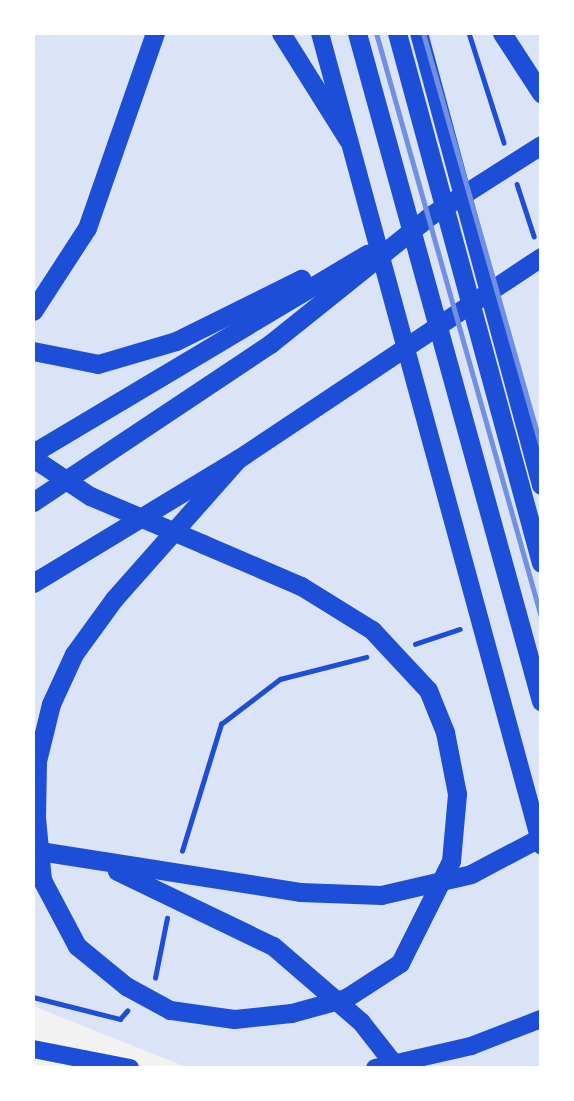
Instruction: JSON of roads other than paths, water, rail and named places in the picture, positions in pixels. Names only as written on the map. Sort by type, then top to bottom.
[{"type":"highway","points":[[33,312],[87,228],[155,33]]},
{"type":"highway","points":[[281,33],[348,140]]},
{"type":"highway","points":[[357,33],[541,701]]},
{"type":"highway","points":[[397,33],[541,563]]},
{"type":"highway","points":[[502,33],[541,93]]},
{"type":"highway","points":[[238,459],[114,599],[74,654],[51,704],[37,761],[36,818],[42,880],[77,946],[170,1010],[234,1019],[292,1013],[346,998],[400,963],[451,861],[457,794],[428,690],[372,630],[301,586],[90,496],[33,456],[431,215],[541,145]]},
{"type":"highway","points":[[33,351],[98,364],[176,341],[431,215]]},
{"type":"highway","points":[[33,502],[270,344],[431,215]]},
{"type":"highway","points":[[36,581],[238,459],[541,257]]},
{"type":"highway","points":[[33,850],[300,892],[381,895],[471,874],[541,836]]},
{"type":"highway","points":[[84,858],[176,895],[273,946],[361,1022],[397,1068]]},
{"type":"main road","points":[[320,33],[541,845]]},
{"type":"main road","points":[[419,33],[541,486]]},
{"type":"main road","points":[[375,1068],[471,1046],[541,1019]]},
{"type":"main road","points":[[41,1051],[92,1068]]},
{"type":"main road","points":[[41,1051],[130,1068]]},
{"type":"railway","points":[[376,33],[541,617]]},
{"type":"railway","points":[[423,33],[541,446]]}]
